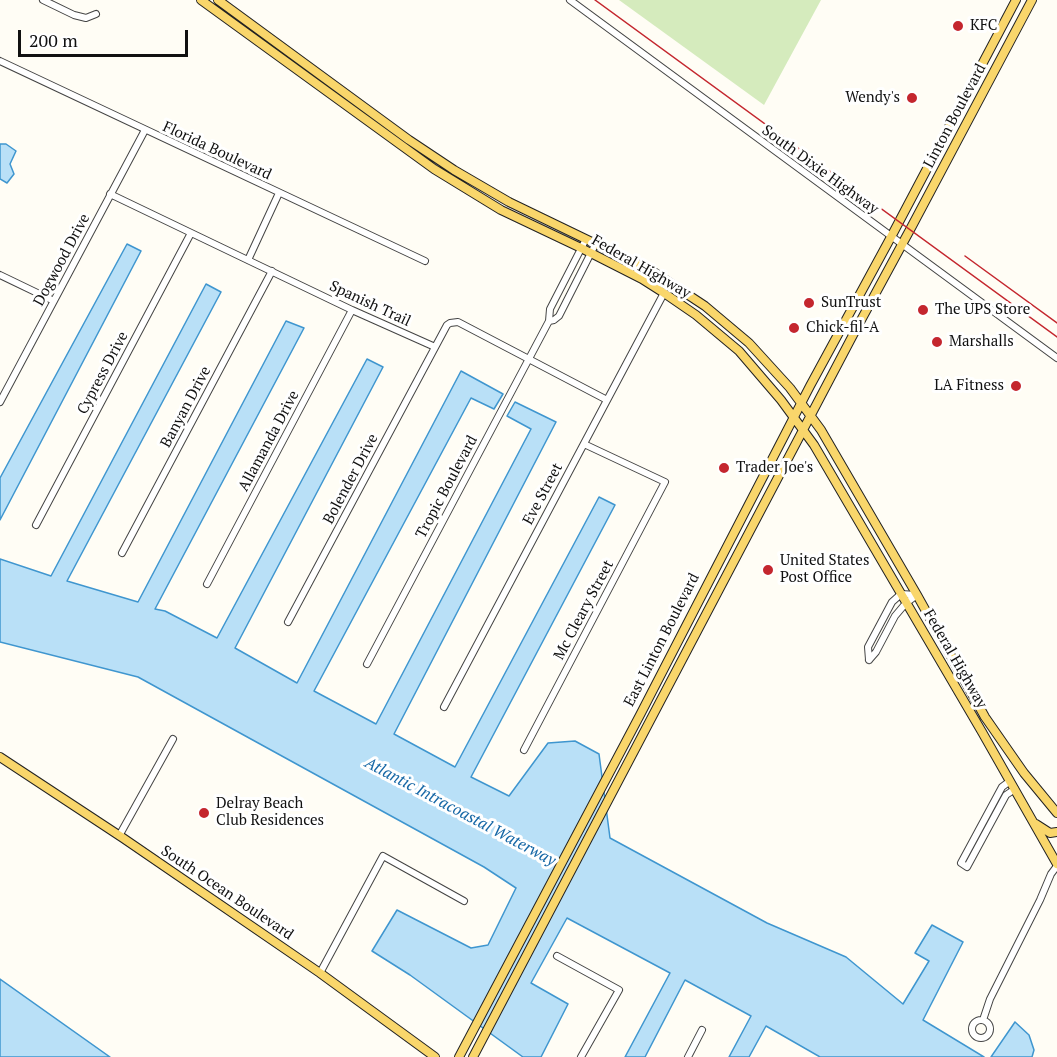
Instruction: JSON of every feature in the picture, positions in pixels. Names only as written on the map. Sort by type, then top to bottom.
[{"type":"main road","name":"Federal Highway","points":[[201,0],[418,158],[501,210],[642,279],[710,326],[739,351],[768,383],[814,445],[1013,785],[1057,865]]},
{"type":"main road","name":"Federal Highway","points":[[218,0],[424,150],[478,185],[652,271],[705,306],[756,351],[811,416],[917,595],[973,696],[1003,744],[1035,788],[1057,813]]},
{"type":"main road","name":"Linton Boulevard","points":[[891,237],[1016,0]]},
{"type":"main road","name":"Linton Boulevard","points":[[902,244],[1032,0]]},
{"type":"main road","points":[[968,92],[969,118]]},
{"type":"main road","points":[[959,108],[962,116],[960,134]]},
{"type":"main road","points":[[464,188],[478,185]]},
{"type":"main road","name":"East Linton Boulevard","points":[[459,1057],[640,715],[801,403],[891,237]]},
{"type":"main road","name":"East Linton Boulevard","points":[[472,1057],[902,244]]},
{"type":"main road","points":[[854,306],[859,324]]},
{"type":"main road","points":[[702,592],[714,599]]},
{"type":"main road","points":[[982,732],[990,733],[1003,744]]},
{"type":"main road","name":"South Ocean Boulevard","points":[[0,757],[320,974],[435,1057]]},
{"type":"main road","points":[[1013,785],[1018,780],[1035,788]]},
{"type":"main road","points":[[1035,824],[1050,833],[1057,832]]},
{"type":"street","points":[[43,0],[74,15],[86,18],[96,14]]},
{"type":"street","name":"South Dixie Highway","points":[[570,0],[1057,358]]},
{"type":"street","name":"Florida Boulevard","points":[[0,62],[425,261]]},
{"type":"street","name":"Dogwood Drive","points":[[0,402],[144,130]]},
{"type":"street","points":[[248,260],[279,193]]},
{"type":"street","name":"Spanish Trail","points":[[110,194],[352,310],[435,347]]},
{"type":"street","name":"Cypress Drive","points":[[36,525],[191,232]]},
{"type":"street","name":"Tropic Boulevard","points":[[367,664],[549,321],[550,309],[586,239]]},
{"type":"street","name":"Tropic Boulevard","points":[[549,321],[559,316],[596,243]]},
{"type":"street","name":"Banyan Drive","points":[[122,553],[272,271]]},
{"type":"street","points":[[0,275],[54,301]]},
{"type":"street","name":"Eve Street","points":[[444,707],[664,293]]},
{"type":"street","name":"Allamanda Drive","points":[[207,584],[352,310]]},
{"type":"street","points":[[435,347],[447,325],[458,322],[607,400]]},
{"type":"street","name":"Bolender Drive","points":[[288,622],[435,347]]},
{"type":"street","name":"Mc Cleary Street","points":[[524,750],[666,482],[584,444]]},
{"type":"street","points":[[901,594],[917,595],[906,603],[895,616],[876,652],[869,660],[868,647],[892,603],[901,594]]},
{"type":"street","points":[[119,836],[173,739]]},
{"type":"street","points":[[1013,785],[967,867],[961,863],[1002,787],[1013,785]]},
{"type":"street","points":[[320,974],[383,856],[464,902]]},
{"type":"street","points":[[983,1020],[990,999],[1057,865]]},
{"type":"street","points":[[1048,882],[1057,877]]},
{"type":"street","points":[[557,956],[619,990],[581,1057]]},
{"type":"street","points":[[687,1057],[702,1030]]},
{"type":"green space","points":[[619,0],[821,0],[764,105]]},
{"type":"water","points":[[0,144],[6,144],[16,151],[10,164],[14,174],[7,183],[0,179]]},
{"type":"water","points":[[127,244],[141,251],[0,520],[0,478]]},
{"type":"water","name":"Atlantic Intracoastal Waterway","points":[[206,284],[221,292],[67,581],[138,602],[286,321],[304,328],[155,609],[165,611],[217,638],[367,359],[383,367],[235,648],[297,683],[461,371],[503,394],[494,409],[471,398],[314,691],[376,724],[531,429],[507,416],[515,402],[556,422],[394,734],[455,767],[599,497],[615,505],[471,777],[509,796],[548,743],[575,741],[599,754],[610,838],[767,923],[846,957],[903,1004],[929,961],[915,953],[932,925],[963,942],[923,1020],[984,1057],[820,1057],[766,1026],[749,1057],[729,1057],[751,1016],[685,980],[645,1057],[625,1057],[670,973],[567,918],[531,983],[568,1004],[541,1057],[523,1057],[410,975],[372,951],[397,910],[471,948],[488,945],[516,888],[484,867],[138,677],[0,642],[0,559],[51,576]]},
{"type":"water","points":[[0,979],[110,1057],[0,1057]]},
{"type":"water","points":[[1015,1022],[1029,1035],[1034,1050],[1032,1057],[991,1057]]},
{"type":"railway","points":[[595,0],[1057,337]]},
{"type":"railway","points":[[965,256],[1057,323]]},
{"type":"place","name":"KFC","points":[[958,26]]},
{"type":"place","name":"Wendy's","points":[[912,98]]},
{"type":"place","name":"SunTrust","points":[[809,303]]},
{"type":"place","name":"The UPS Store","points":[[923,310]]},
{"type":"place","name":"Chick-fil-A","points":[[794,328]]},
{"type":"place","name":"Marshalls","points":[[937,342]]},
{"type":"place","name":"LA Fitness","points":[[1016,386]]},
{"type":"place","name":"Trader Joe's","points":[[724,468]]},
{"type":"place","name":"United States Post Office","points":[[768,570]]},
{"type":"place","name":"Delray Beach Club Residences","points":[[204,813]]}]
